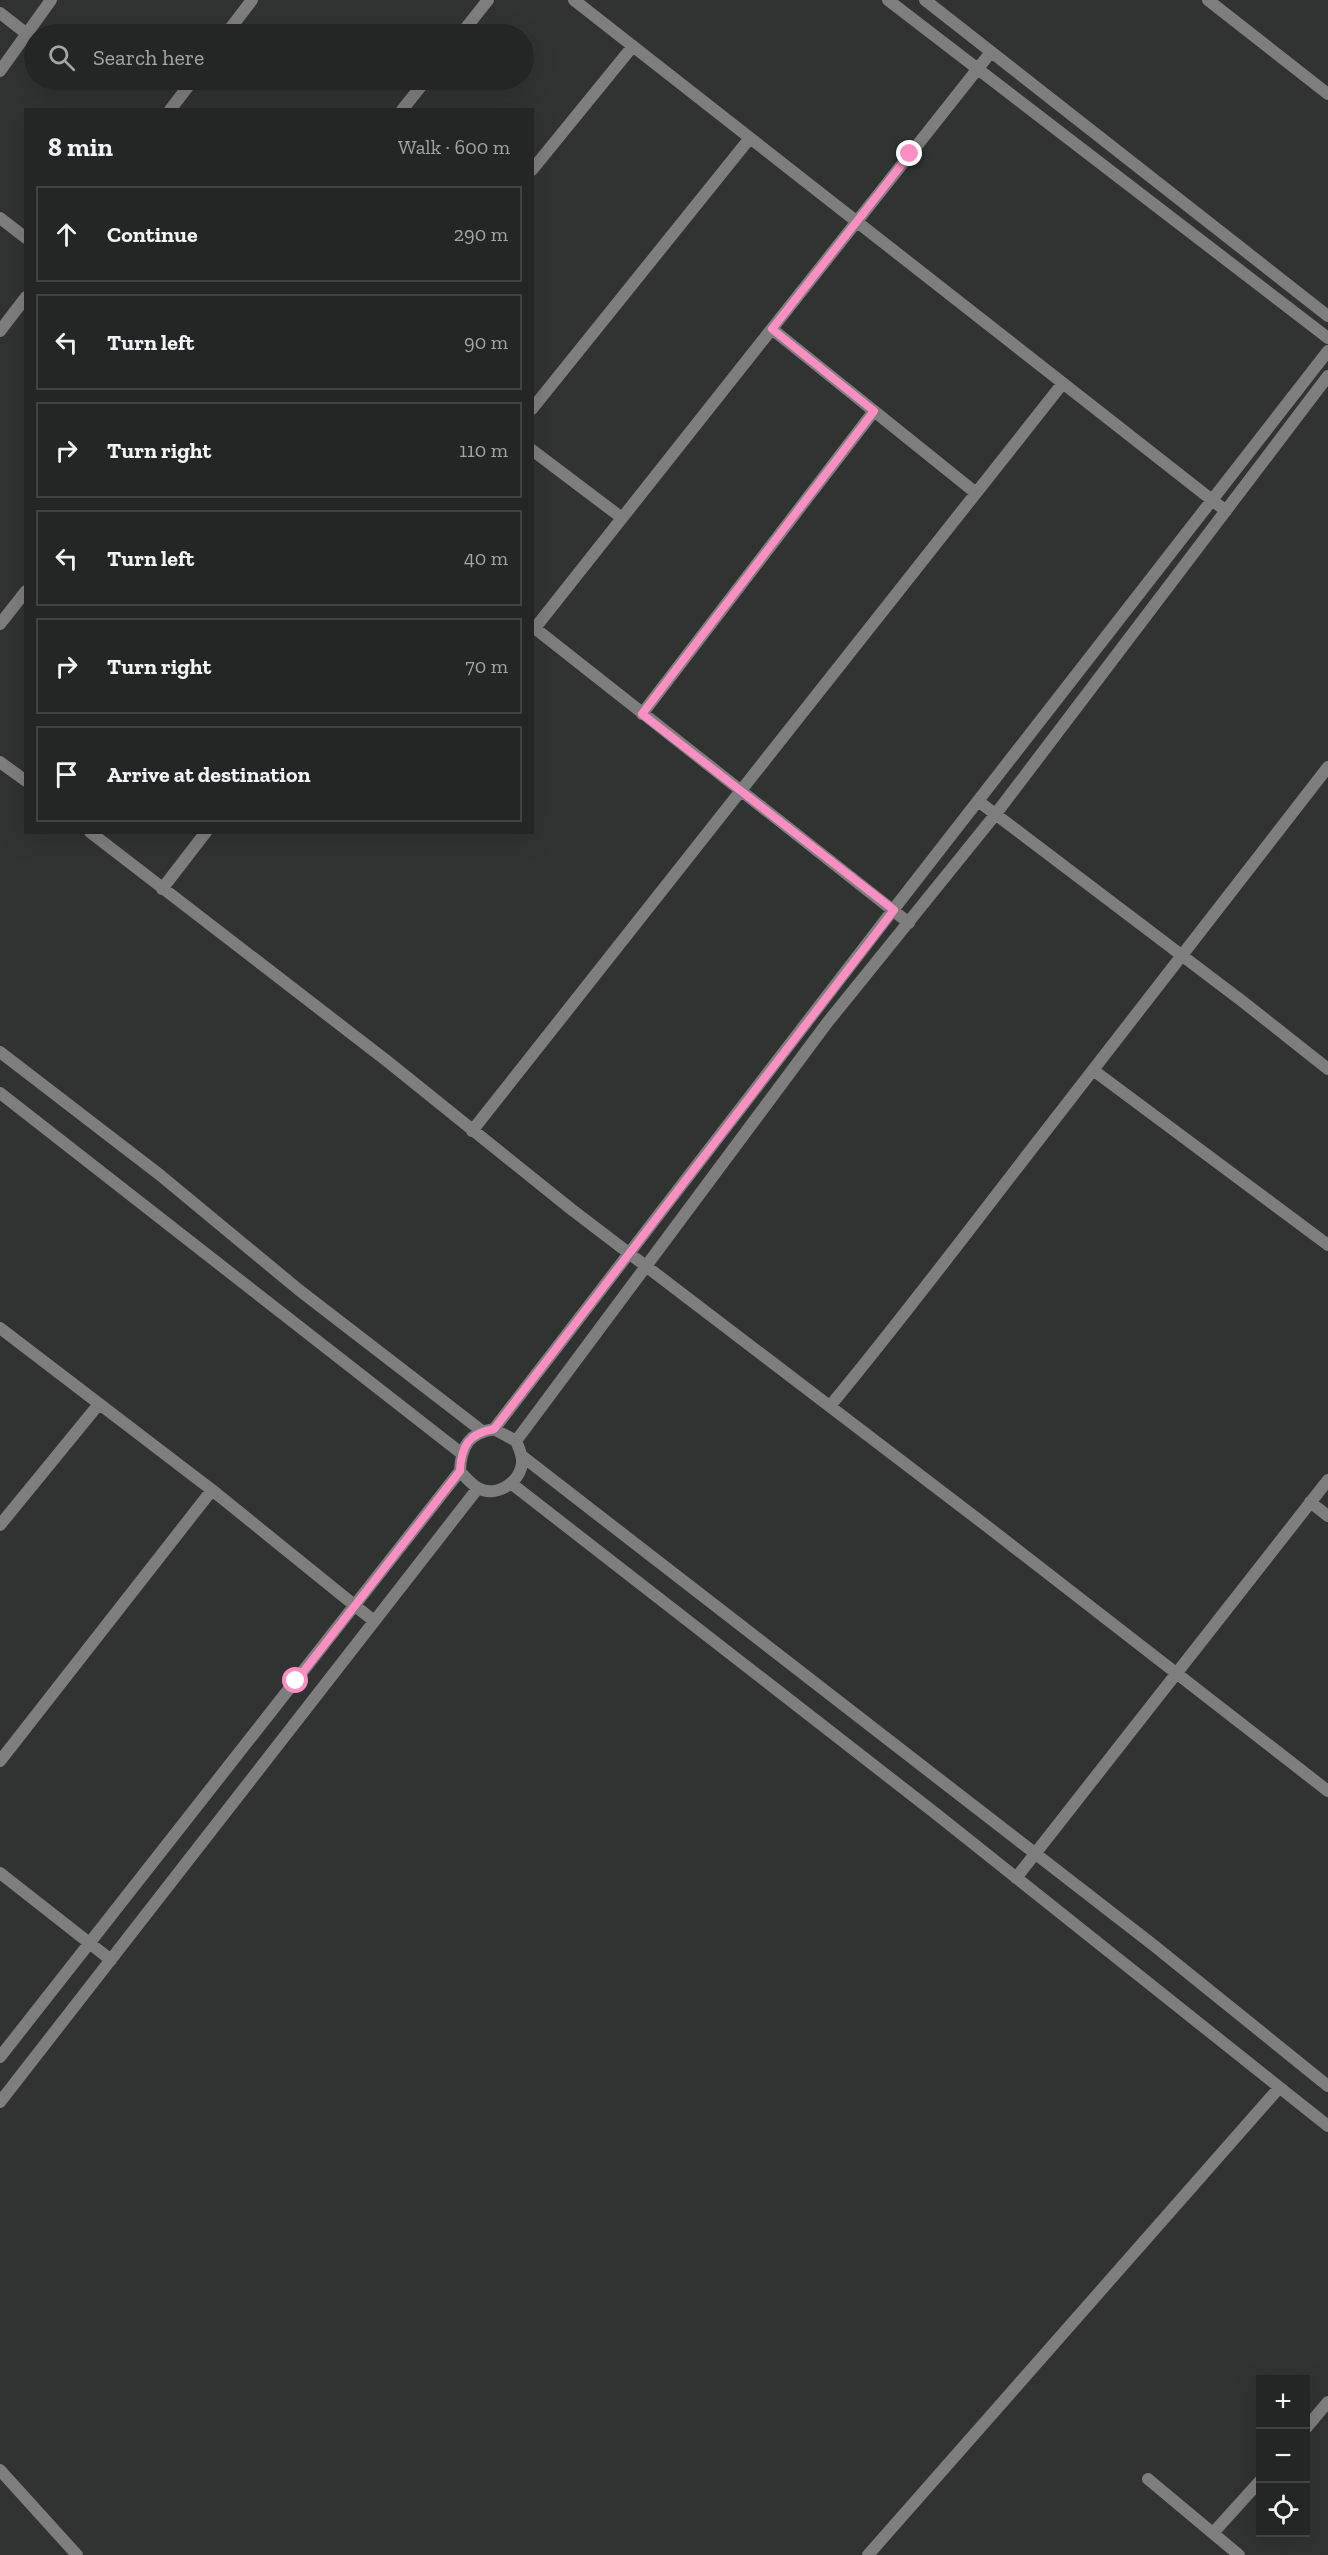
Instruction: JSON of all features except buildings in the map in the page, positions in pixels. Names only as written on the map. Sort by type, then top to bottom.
[{"type":"street","points":[[34,24],[51,0]]},
{"type":"street","points":[[234,24],[252,0]]},
{"type":"street","points":[[469,24],[488,0]]},
{"type":"street","points":[[574,0],[1226,511]]},
{"type":"street","points":[[888,0],[1328,338]]},
{"type":"street","points":[[925,0],[1328,316]]},
{"type":"street","points":[[1208,0],[1328,94]]},
{"type":"street","points":[[0,13],[24,32]]},
{"type":"street","points":[[0,70],[24,38]]},
{"type":"street","points":[[534,168],[633,46]]},
{"type":"street","points":[[909,923],[534,627],[991,52]]},
{"type":"street","points":[[172,108],[185,90]]},
{"type":"street","points":[[404,108],[418,90]]},
{"type":"street","points":[[534,407],[750,138]]},
{"type":"street","points":[[0,218],[24,236]]},
{"type":"street","points":[[0,331],[24,300]]},
{"type":"street","points":[[772,329],[976,493]]},
{"type":"street","points":[[0,2057],[460,1471],[461,1453],[473,1436],[488,1430],[629,1253],[1328,351]]},
{"type":"street","points":[[516,1441],[827,1023],[995,815],[1328,376]]},
{"type":"street","points":[[472,1131],[1063,383]]},
{"type":"street","points":[[642,714],[874,411]]},
{"type":"street","points":[[534,452],[622,518]]},
{"type":"street","points":[[0,624],[24,594]]},
{"type":"street","points":[[0,762],[24,780]]},
{"type":"street","points":[[830,1406],[1183,956],[1328,767]]},
{"type":"street","points":[[978,801],[1328,1069]]},
{"type":"street","points":[[93,834],[387,1061],[472,1131],[629,1253],[1328,1791]]},
{"type":"street","points":[[162,889],[204,834]]},
{"type":"street","points":[[0,1052],[160,1175],[299,1290],[488,1430],[516,1441],[522,1456],[522,1466],[512,1484],[494,1491],[478,1488],[460,1471]]},
{"type":"street","points":[[1093,1070],[1328,1245]]},
{"type":"street","points":[[0,1093],[461,1453]]},
{"type":"street","points":[[0,1328],[212,1490],[374,1622]]},
{"type":"street","points":[[1,1522],[99,1404]]},
{"type":"street","points":[[522,1456],[1035,1853],[1328,2086]]},
{"type":"street","points":[[1016,1878],[1328,1480]]},
{"type":"street","points":[[512,1484],[1016,1878],[1328,2126]]},
{"type":"street","points":[[0,2102],[478,1488]]},
{"type":"street","points":[[0,1761],[212,1490]]},
{"type":"street","points":[[1310,1502],[1328,1516]]},
{"type":"street","points":[[0,1873],[111,1960]]},
{"type":"street","points":[[868,2555],[1278,2088]]},
{"type":"street","points":[[1310,2422],[1328,2402]]},
{"type":"street","points":[[0,2470],[76,2555]]},
{"type":"street","points":[[1148,2479],[1239,2555]]},
{"type":"street","points":[[1213,2534],[1258,2483]]},
{"type":"route","points":[[296,1681],[460,1471],[461,1453],[466,1443],[482,1431],[494,1429],[894,910],[642,714],[874,411],[772,329],[910,154]]}]
